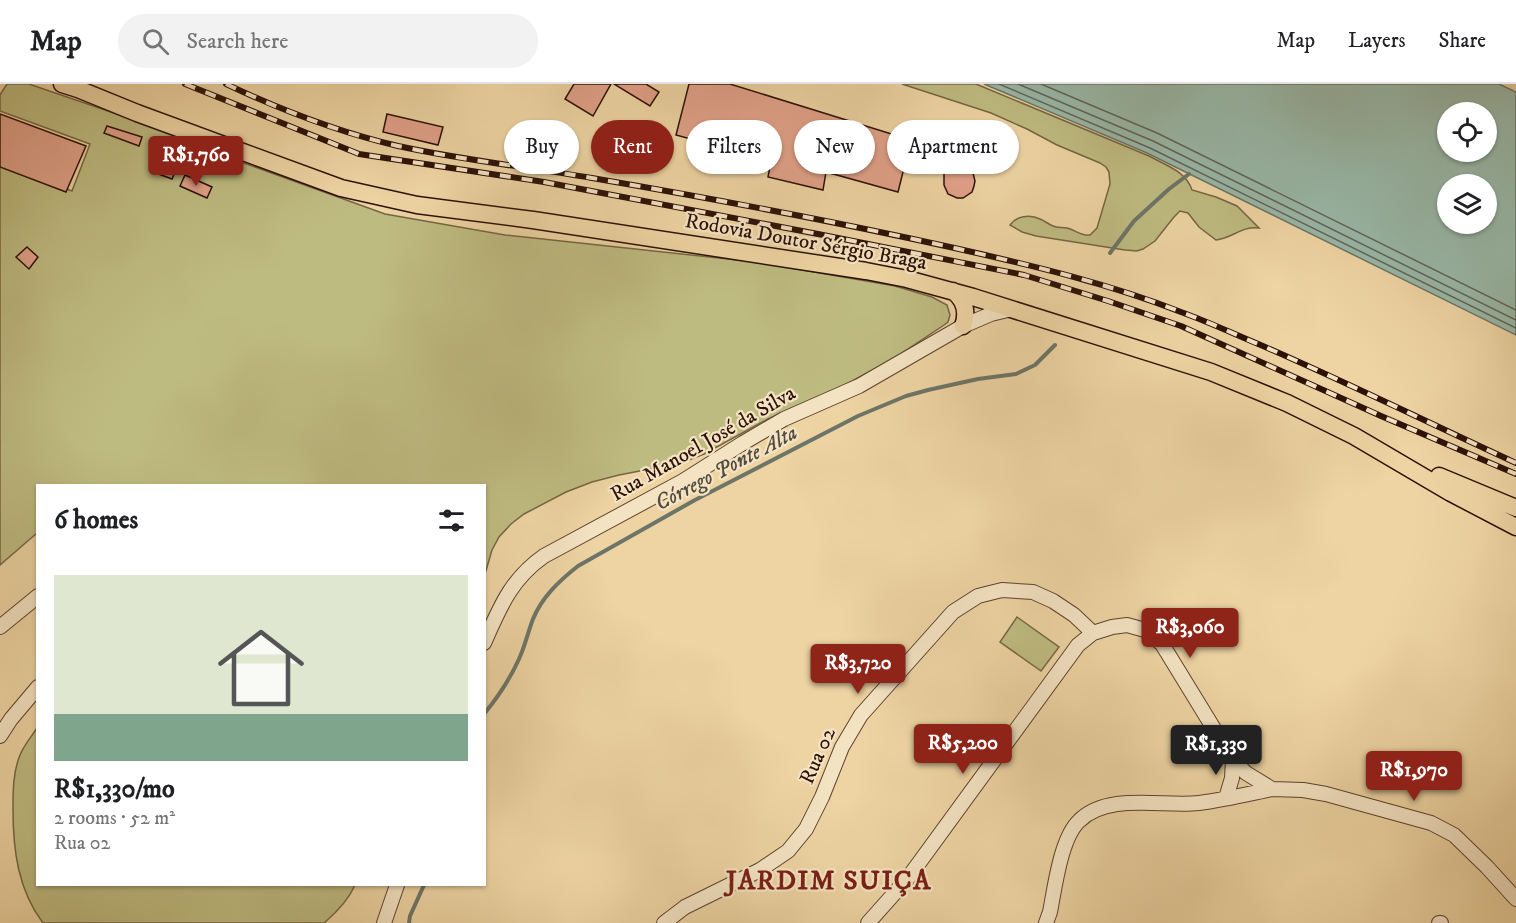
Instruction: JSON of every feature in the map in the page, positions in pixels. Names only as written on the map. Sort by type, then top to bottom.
[{"type":"main road","name":"Rodovia Doutor Sérgio Braga","points":[[62,84],[319,181],[374,196],[417,205],[533,220],[866,271],[907,279],[1012,309],[1211,372],[1287,404],[1354,436],[1451,493],[1516,527]]},
{"type":"main road","points":[[952,291],[963,302],[966,309],[963,326]]},
{"type":"main road","points":[[1387,455],[1516,508]]},
{"type":"street","name":"Rua Manoel José da Silva","points":[[486,639],[505,598],[518,579],[544,556],[683,481],[784,419],[859,386],[963,326],[991,314],[1012,309]]},
{"type":"street","name":"Rua 02","points":[[664,923],[685,907],[760,870],[788,851],[806,829],[842,747],[861,715],[953,612],[978,596],[1002,590],[1033,592],[1074,615],[1093,633]]},
{"type":"street","points":[[0,627],[36,598]]},
{"type":"street","points":[[868,923],[908,878],[1078,645],[1093,633],[1127,625],[1145,630],[1162,644],[1233,760],[1246,773],[1272,789]]},
{"type":"street","points":[[0,736],[36,689]]},
{"type":"street","points":[[1226,798],[1232,778],[1233,760]]},
{"type":"street","points":[[1046,923],[1066,839],[1078,821],[1096,809],[1119,803],[1199,803],[1272,789],[1303,790],[1326,794],[1431,823],[1454,835],[1516,899]]},
{"type":"street","points":[[384,923],[397,886]]},
{"type":"shaded area","points":[[7,84],[29,84],[143,123],[244,163],[385,214],[505,235],[756,262],[895,286],[932,297],[947,305],[950,315],[948,322],[890,361],[839,388],[768,419],[704,454],[681,463],[592,482],[566,492],[524,514],[499,537],[492,550],[486,571],[486,484],[36,484],[36,534],[0,565],[0,164],[72,191],[90,144],[0,111],[0,95]]},
{"type":"shaded area","points":[[902,84],[976,84],[1149,156],[1180,173],[1192,190],[1237,206],[1259,228],[1242,230],[1216,240],[1199,227],[1188,213],[1180,211],[1155,241],[1137,251],[1022,232],[1010,225],[1019,218],[1028,216],[1036,217],[1055,227],[1090,235],[1097,228],[1110,184],[1109,172],[1100,163],[1019,125],[1019,120],[1007,120]]},
{"type":"shaded area","points":[[1017,617],[1059,647],[1041,671],[1000,642]]},
{"type":"shaded area","points":[[36,729],[36,886],[354,886],[342,906],[324,923],[43,923],[23,883],[16,854],[13,824],[13,788],[16,768],[26,744]]},
{"type":"water","points":[[984,84],[1499,84],[1516,92],[1516,335],[1147,153]]},
{"type":"building","points":[[574,84],[611,84],[593,116],[565,99]]},
{"type":"building","points":[[614,84],[646,84],[659,92],[650,106]]},
{"type":"building","points":[[689,84],[730,84],[846,120],[794,120],[794,174],[826,174],[823,190],[768,177],[769,174],[782,174],[782,120],[686,120],[686,138],[676,135]]},
{"type":"building","points":[[0,114],[86,146],[66,192],[0,167]]},
{"type":"building","points":[[387,114],[443,127],[438,145],[383,132]]},
{"type":"building","points":[[107,126],[142,137],[139,146],[104,133]]},
{"type":"building","points":[[875,129],[887,133],[887,174],[902,174],[898,192],[833,174],[875,174]]},
{"type":"building","points":[[158,156],[178,165],[172,179],[153,172]]},
{"type":"building","points":[[944,174],[973,174],[975,181],[972,192],[963,198],[948,194],[944,185]]},
{"type":"building","points":[[185,175],[212,187],[207,198],[180,186]]},
{"type":"building","points":[[27,247],[38,257],[29,269],[16,257]]},
{"type":"waterway","points":[[1110,253],[1134,221],[1189,174]]},
{"type":"waterway","name":"Córrego Ponte Alta","points":[[486,711],[515,666],[541,604],[578,566],[695,500],[858,416],[906,396],[928,390],[978,379],[1016,374],[1035,365],[1055,345]]},
{"type":"waterway","name":"Córrego Ponte Alta","points":[[409,923],[424,886]]},
{"type":"railway","points":[[185,84],[359,154],[544,182],[1024,275],[1181,326],[1516,474]]},
{"type":"railway","points":[[226,84],[310,120],[398,146],[638,186],[822,220],[987,255],[1099,284],[1154,302],[1263,346],[1516,463]]},
{"type":"district","name":"JARDIM SUIÇA","points":[[829,881]]}]
